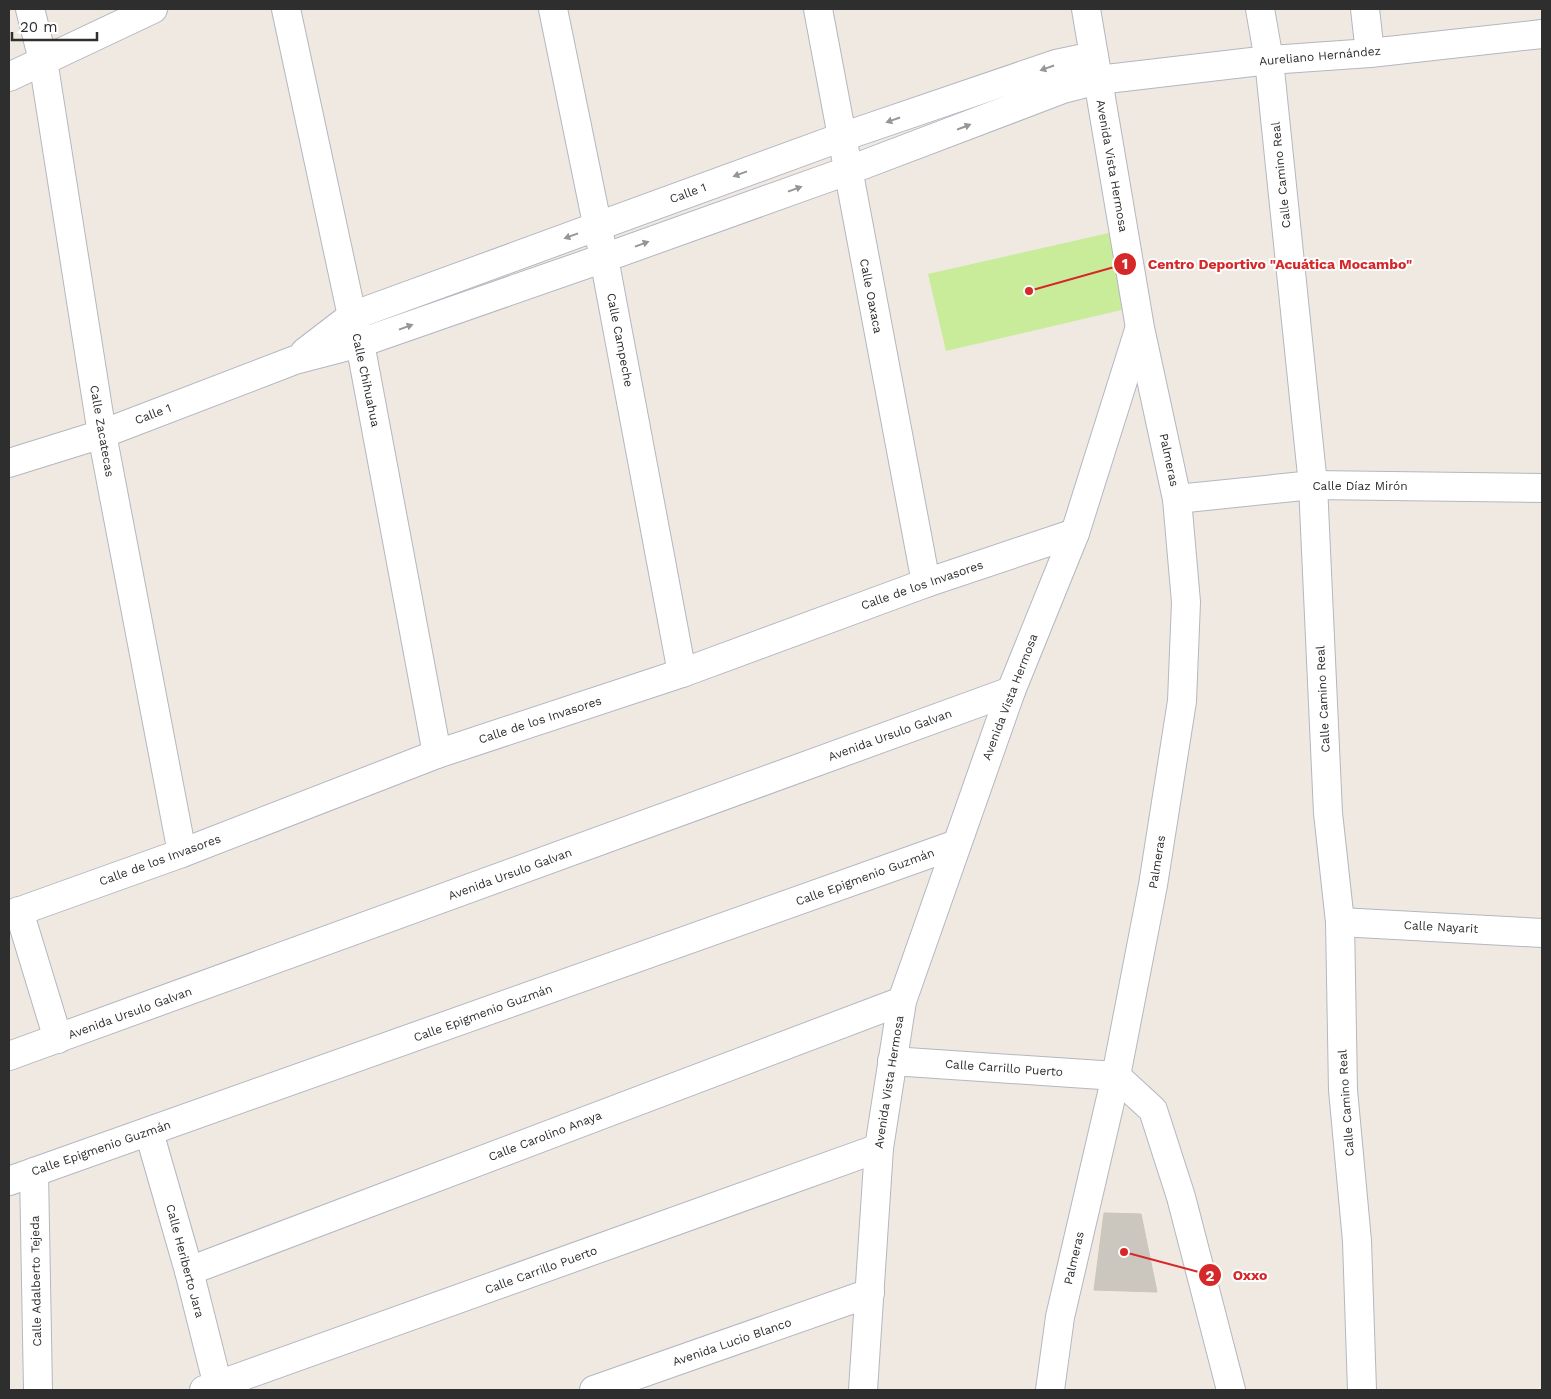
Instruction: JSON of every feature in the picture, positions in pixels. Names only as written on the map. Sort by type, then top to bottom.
[{"type":"street","name":"Calle Zacatecas","points":[[30,9],[43,60],[102,434],[182,853]]},
{"type":"street","points":[[9,77],[153,9]]},
{"type":"street","name":"Calle Chihuahua","points":[[286,9],[352,316],[360,343],[437,754]]},
{"type":"street","name":"Calle Campeche","points":[[553,9],[598,226],[682,673]]},
{"type":"street","name":"Calle Oaxaca","points":[[818,9],[926,583]]},
{"type":"street","name":"Avenida Vista Hermosa","points":[[863,1390],[879,1148],[902,1001],[1011,691],[1075,533],[1140,328],[1086,9]]},
{"type":"street","name":"Calle Camino Real","points":[[1260,9],[1269,60],[1313,485],[1328,813],[1340,922],[1343,1090],[1357,1241],[1362,1390]]},
{"type":"street","points":[[1365,9],[1370,53]]},
{"type":"street","name":"Aureliano Hernández","points":[[1096,68],[1370,53],[1542,34]]},
{"type":"street","name":"Calle 1","points":[[295,360],[352,316],[842,137],[1056,64],[1096,68]]},
{"type":"street","name":"Calle 1","points":[[9,463],[102,434],[295,360],[360,343],[604,258],[847,170],[1063,89],[1096,68]]},
{"type":"street","name":"Palmeras","points":[[1050,1390],[1060,1317],[1116,1076],[1153,884],[1182,701],[1186,602],[1178,499],[1140,328]]},
{"type":"street","name":"Calle Díaz Mirón","points":[[1178,499],[1313,485],[1542,488]]},
{"type":"street","name":"Calle de los Invasores","points":[[14,913],[182,853],[437,754],[682,673],[926,583],[1075,533]]},
{"type":"street","name":"Avenida Ursulo Galvan","points":[[9,1056],[1011,691]]},
{"type":"street","name":"Calle Epigmenio Guzmán","points":[[9,1181],[957,844]]},
{"type":"street","points":[[14,913],[58,1039]]},
{"type":"street","name":"Calle Nayarit","points":[[1340,922],[1542,933]]},
{"type":"street","name":"Calle Carolino Anaya","points":[[189,1271],[902,1001]]},
{"type":"street","name":"Calle Carrillo Puerto","points":[[892,1061],[1116,1076]]},
{"type":"street","points":[[1116,1076],[1153,1110],[1181,1197],[1231,1390]]},
{"type":"street","name":"Calle Heriberto Jara","points":[[149,1132],[189,1271],[214,1389]]},
{"type":"street","name":"Calle Carrillo Puerto","points":[[214,1389],[879,1148]]},
{"type":"street","name":"Calle Adalberto Tejeda","points":[[34,1172],[38,1390]]},
{"type":"street","name":"Avenida Lucio Blanco","points":[[594,1390],[870,1293]]},
{"type":"green space","points":[[1113,232],[1130,308],[946,351],[928,274]]},
{"type":"building","points":[[1104,1213],[1141,1214],[1157,1292],[1094,1290]]},
{"type":"place","name":"Centro Deportivo \"Acuática Mocambo\"","points":[[1029,291]]},
{"type":"place","name":"Oxxo","points":[[1124,1252]]}]
